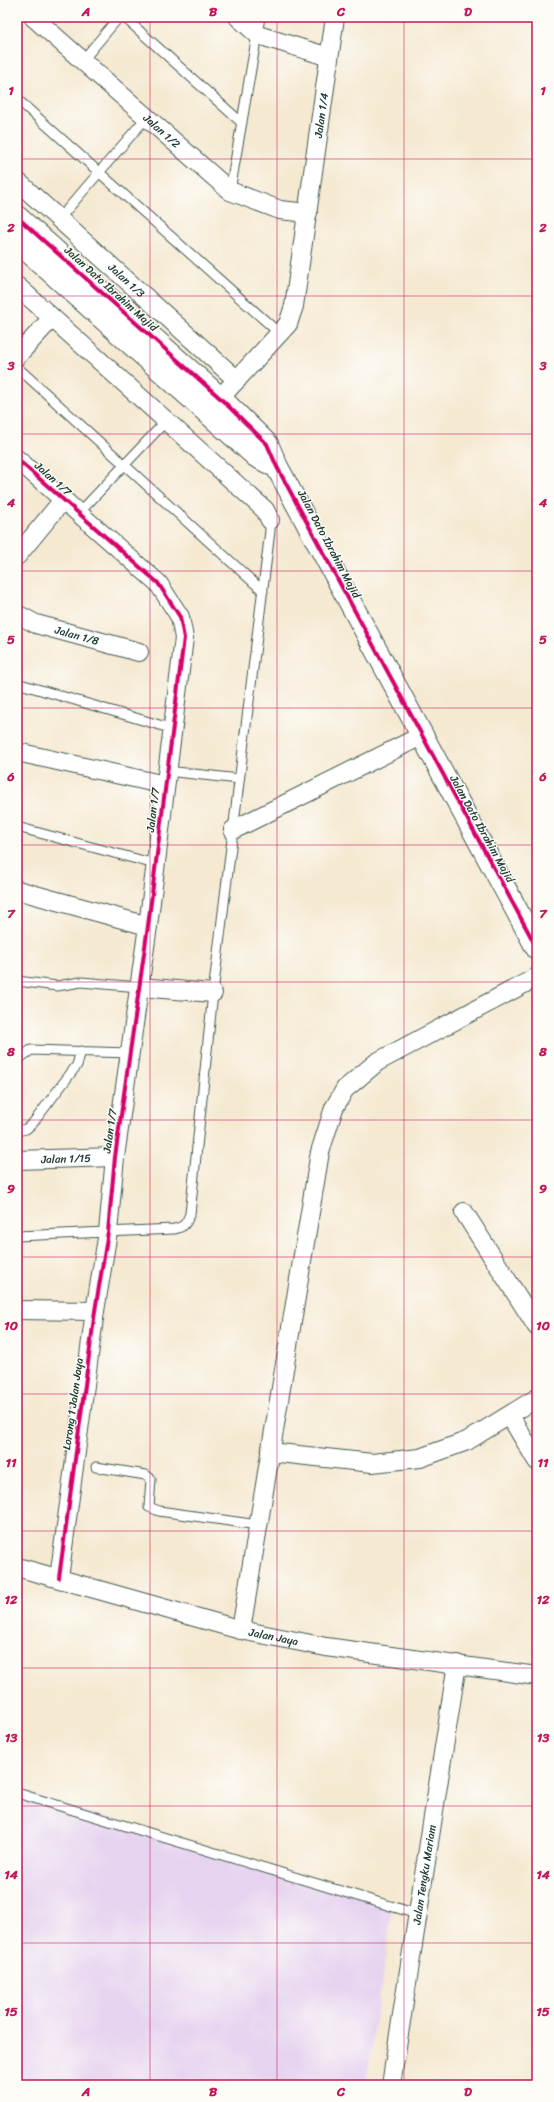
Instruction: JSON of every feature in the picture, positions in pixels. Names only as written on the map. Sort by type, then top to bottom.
[{"type":"street","name":"Jalan 1/2","points":[[33,17],[230,191],[280,210],[308,213]]},
{"type":"street","points":[[238,17],[258,35],[329,57]]},
{"type":"street","name":"Jalan 1/4","points":[[220,398],[288,324],[294,306],[335,17]]},
{"type":"street","name":"Jalan 1/3","points":[[17,181],[237,380]]},
{"type":"street","name":"Jalan Dato Ibrahim Majid","points":[[17,217],[220,398],[267,444],[277,467],[421,736],[537,948]]},
{"type":"street","points":[[17,241],[256,456],[277,467]]},
{"type":"street","points":[[17,286],[266,510],[270,520]]},
{"type":"street","points":[[17,356],[52,318]]},
{"type":"street","name":"Jalan 1/7","points":[[17,459],[158,583],[180,617],[184,638],[148,926],[115,1157],[108,1232]]},
{"type":"street","points":[[17,556],[63,500]]},
{"type":"street","name":"Jalan 1/8","points":[[17,614],[36,624],[139,652]]},
{"type":"street","points":[[233,830],[421,736]]},
{"type":"street","points":[[17,752],[166,778]]},
{"type":"street","points":[[17,890],[148,926]]},
{"type":"street","points":[[241,1630],[320,1152],[334,1108],[346,1089],[377,1062],[537,977]]},
{"type":"street","points":[[139,987],[213,993]]},
{"type":"street","name":"Jalan 1/15","points":[[17,1160],[115,1157]]},
{"type":"street","points":[[464,1212],[537,1327]]},
{"type":"street","name":"Lorong 1 Jalan Jaya","points":[[59,1578],[95,1311],[108,1232]]},
{"type":"street","points":[[17,1310],[95,1311]]},
{"type":"street","points":[[270,1452],[372,1463],[420,1458],[467,1441],[510,1416],[537,1398]]},
{"type":"street","points":[[510,1416],[537,1462]]},
{"type":"street","name":"Jalan Jaya","points":[[17,1568],[59,1578],[241,1630],[326,1647],[537,1676]]},
{"type":"street","name":"Jalan Tengku Mariam","points":[[391,2085],[457,1664]]},
{"type":"lane","points":[[83,60],[119,17]]},
{"type":"lane","points":[[124,17],[242,123]]},
{"type":"lane","points":[[230,191],[260,17]]},
{"type":"lane","points":[[17,99],[280,333]]},
{"type":"lane","points":[[59,219],[146,118]]},
{"type":"lane","points":[[17,367],[263,591]]},
{"type":"lane","points":[[78,514],[166,421]]},
{"type":"lane","points":[[17,1236],[174,1229],[182,1227],[187,1223],[190,1214],[213,993],[263,591],[270,520]]},
{"type":"lane","points":[[17,683],[172,729]]},
{"type":"lane","points":[[166,778],[239,780]]},
{"type":"lane","points":[[17,827],[155,864]]},
{"type":"lane","points":[[17,981],[57,986],[81,982],[139,987]]},
{"type":"lane","points":[[17,1060],[31,1050],[130,1053]]},
{"type":"lane","points":[[17,1131],[26,1129],[34,1123],[77,1065],[81,1051]]},
{"type":"lane","points":[[96,1468],[146,1475],[151,1479],[149,1507],[158,1511],[258,1525]]},
{"type":"lane","points":[[17,1793],[417,1914]]},
{"type":"lane","points":[[535,2085],[537,2080]]},
{"type":"shaded area","points":[[17,1790],[393,1906],[366,2085],[17,2085]]},
{"type":"cycle path","points":[[17,217],[220,398],[267,444],[277,467],[537,948]]},
{"type":"cycle path","points":[[17,459],[158,583],[180,617],[184,638],[148,926],[115,1157],[108,1232],[95,1311],[59,1578]]}]
